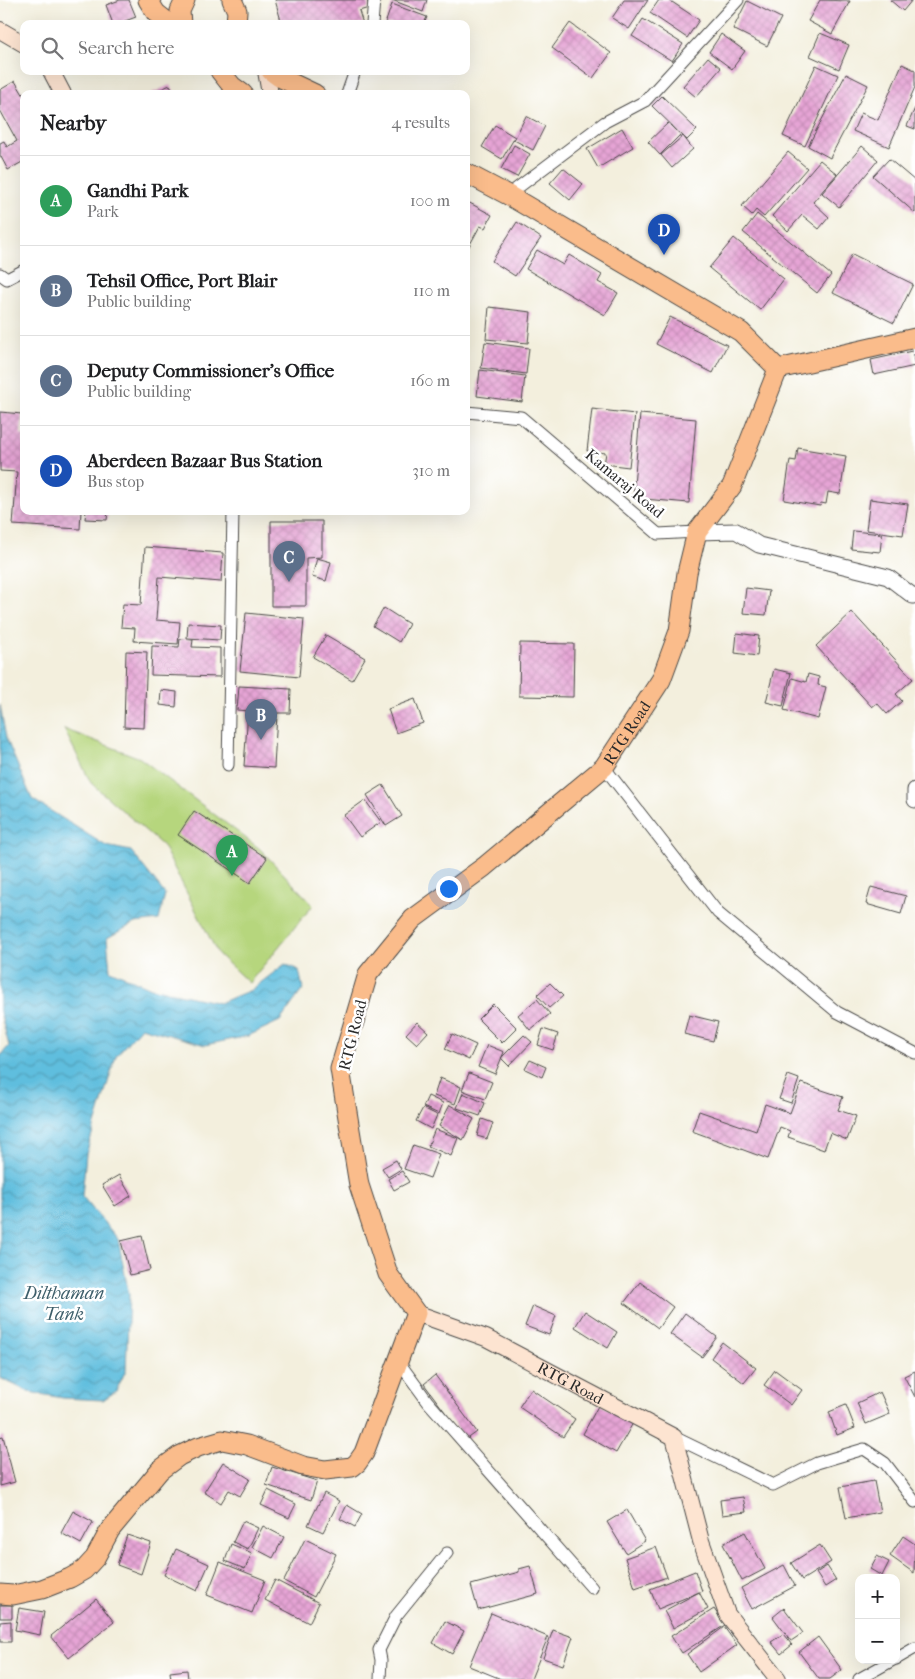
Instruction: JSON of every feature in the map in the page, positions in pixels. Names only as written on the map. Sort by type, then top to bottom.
[{"type":"main road","points":[[148,0],[156,13],[165,20]]},
{"type":"main road","points":[[181,20],[180,11],[185,0]]},
{"type":"main road","points":[[0,30],[20,42]]},
{"type":"main road","points":[[53,75],[61,90]]},
{"type":"main road","points":[[224,75],[236,86]]},
{"type":"main road","points":[[267,75],[269,90]]},
{"type":"main road","points":[[276,75],[307,90]]},
{"type":"main road","points":[[470,175],[508,195],[741,332],[778,368],[915,338]]},
{"type":"main road","name":"RTG Road","points":[[674,1437],[486,1338],[416,1314],[388,1274],[359,1185],[340,1068],[368,974],[413,919],[484,867],[604,767],[661,680],[679,631],[687,573],[697,532],[732,486],[778,368]]},
{"type":"main road","points":[[0,1594],[13,1595],[42,1589],[70,1578],[84,1570],[95,1558],[110,1530],[160,1470],[179,1456],[198,1447],[222,1440],[247,1445],[303,1466],[325,1470],[352,1467],[364,1453],[416,1314]]},
{"type":"main road","points":[[674,1437],[701,1541],[727,1614],[778,1679]]},
{"type":"street","points":[[372,20],[374,0]]},
{"type":"street","points":[[508,195],[605,122],[645,101],[738,0]]},
{"type":"street","points":[[349,90],[354,75]]},
{"type":"street","points":[[0,274],[7,279],[20,272]]},
{"type":"street","name":"Kamaraj Road","points":[[470,412],[521,417],[658,534],[736,531],[759,545],[888,577],[914,596]]},
{"type":"street","points":[[228,765],[233,515]]},
{"type":"street","points":[[604,767],[718,913],[837,1012],[915,1053]]},
{"type":"street","points":[[915,790],[915,800]]},
{"type":"street","points":[[398,1361],[428,1402],[592,1588]]},
{"type":"street","points":[[674,1437],[773,1485],[818,1463],[864,1450],[884,1463],[915,1502]]},
{"type":"street","points":[[380,1679],[381,1660],[379,1650],[396,1616],[447,1553]]},
{"type":"street","points":[[900,1656],[915,1648]]},
{"type":"street","points":[[859,1679],[886,1664]]},
{"type":"green space","points":[[64,729],[140,758],[260,849],[313,905],[249,983],[218,954],[163,846],[91,783]]},
{"type":"water","name":"Dilthaman Tank","points":[[0,705],[6,738],[32,799],[106,846],[131,851],[165,894],[159,920],[135,923],[107,938],[110,970],[151,988],[219,1003],[251,990],[285,964],[299,970],[303,989],[280,1021],[248,1036],[205,1045],[141,1027],[116,1056],[86,1154],[82,1196],[118,1239],[129,1295],[126,1370],[116,1391],[103,1400],[63,1398],[29,1392],[0,1378],[0,1056],[9,1046],[0,1011]]},
{"type":"building","points":[[120,0],[129,0],[136,17],[128,20],[112,20],[106,5]]},
{"type":"building","points":[[275,0],[367,0],[369,8],[359,11],[362,20],[281,20]]},
{"type":"building","points":[[392,0],[427,0],[423,12]]},
{"type":"building","points":[[624,0],[648,0],[629,29],[612,18]]},
{"type":"building","points":[[659,0],[669,0],[699,20],[687,38],[650,13]]},
{"type":"building","points":[[820,0],[850,1],[832,34],[808,21]]},
{"type":"building","points":[[890,0],[912,0],[903,11]]},
{"type":"building","points":[[747,1],[781,18],[767,46],[733,29]]},
{"type":"building","points":[[392,4],[427,17],[426,20],[386,20]]},
{"type":"building","points":[[643,19],[683,44],[672,61],[632,36]]},
{"type":"building","points":[[570,23],[611,53],[593,78],[552,48]]},
{"type":"building","points":[[820,33],[849,45],[839,69],[810,56]]},
{"type":"building","points":[[721,34],[745,51],[732,69],[709,52]]},
{"type":"building","points":[[708,57],[721,68],[696,97],[683,86]]},
{"type":"building","points":[[902,64],[915,70],[915,87],[889,147],[853,131],[861,113],[878,120]]},
{"type":"building","points":[[816,65],[838,75],[805,146],[783,136]]},
{"type":"building","points":[[846,74],[868,85],[830,158],[808,146]]},
{"type":"building","points":[[15,81],[20,90],[20,163],[8,170],[0,155],[0,143],[4,141],[7,147],[17,141],[0,110],[0,90]]},
{"type":"building","points":[[170,85],[173,90],[159,90]]},
{"type":"building","points":[[662,96],[697,130],[687,140],[652,106]]},
{"type":"building","points":[[915,108],[915,129],[907,126]]},
{"type":"building","points":[[526,116],[545,126],[533,150],[514,140]]},
{"type":"building","points":[[668,123],[680,135],[660,155],[648,142]]},
{"type":"building","points":[[495,125],[515,137],[502,159],[482,147]]},
{"type":"building","points":[[622,128],[633,147],[598,168],[587,149]]},
{"type":"building","points":[[683,136],[693,149],[672,168],[661,155]]},
{"type":"building","points":[[514,145],[530,154],[517,177],[501,169]]},
{"type":"building","points":[[862,146],[878,160],[839,207],[822,193]]},
{"type":"building","points":[[788,152],[807,168],[764,217],[756,210],[752,215],[742,206]]},
{"type":"building","points":[[889,159],[915,181],[915,213],[873,176]]},
{"type":"building","points":[[820,160],[837,174],[813,202],[829,217],[819,229],[802,215],[788,231],[772,216]]},
{"type":"building","points":[[563,168],[583,184],[570,200],[550,183]]},
{"type":"building","points":[[470,203],[492,215],[485,228],[480,226],[470,244]]},
{"type":"building","points":[[757,214],[831,275],[817,293],[743,232]]},
{"type":"building","points":[[517,222],[541,238],[515,276],[492,261]]},
{"type":"building","points":[[734,238],[784,279],[760,310],[709,268]]},
{"type":"building","points":[[537,250],[563,265],[569,255],[602,275],[598,282],[618,293],[605,315],[526,269]]},
{"type":"building","points":[[852,254],[913,284],[894,323],[833,293]]},
{"type":"building","points":[[489,307],[531,312],[528,343],[486,339]]},
{"type":"building","points":[[670,317],[727,345],[713,373],[656,344]]},
{"type":"building","points":[[485,342],[529,348],[526,374],[481,368]]},
{"type":"building","points":[[912,351],[915,366],[874,375],[871,360]]},
{"type":"building","points":[[480,370],[525,376],[522,402],[477,396]]},
{"type":"building","points":[[592,409],[635,414],[629,467],[604,464],[606,453],[587,451]]},
{"type":"building","points":[[0,412],[20,414],[20,515],[81,515],[80,529],[13,525],[17,472],[0,471]]},
{"type":"building","points":[[640,414],[696,419],[689,503],[633,498]]},
{"type":"building","points":[[798,448],[846,456],[840,494],[828,492],[826,504],[821,503],[820,506],[784,500],[790,460],[796,461]]},
{"type":"building","points":[[870,499],[908,504],[903,535],[866,530]]},
{"type":"building","points":[[86,515],[108,515],[107,520],[85,519]]},
{"type":"building","points":[[271,521],[322,521],[322,557],[306,558],[306,606],[271,606]]},
{"type":"building","points":[[853,531],[882,534],[880,552],[851,549]]},
{"type":"building","points":[[145,547],[223,553],[221,582],[159,577],[156,620],[180,622],[178,644],[134,641],[135,628],[121,627],[123,604],[141,605]]},
{"type":"building","points":[[317,558],[331,562],[326,581],[312,577]]},
{"type":"building","points":[[746,588],[769,591],[766,615],[743,613]]},
{"type":"building","points":[[384,608],[409,624],[399,642],[373,626]]},
{"type":"building","points":[[852,612],[913,679],[896,694],[902,701],[887,714],[877,703],[872,707],[816,646]]},
{"type":"building","points":[[246,613],[304,619],[299,677],[240,671]]},
{"type":"building","points":[[188,623],[221,625],[220,640],[187,638]]},
{"type":"building","points":[[737,633],[759,636],[757,656],[735,653]]},
{"type":"building","points":[[326,635],[365,658],[352,680],[313,657]]},
{"type":"building","points":[[180,639],[193,640],[192,647],[220,648],[220,677],[151,675],[152,646],[179,647]]},
{"type":"building","points":[[520,643],[574,644],[573,697],[519,696]]},
{"type":"building","points":[[126,651],[147,652],[144,728],[124,727]]},
{"type":"building","points":[[774,669],[791,673],[783,706],[766,702]]},
{"type":"building","points":[[808,674],[819,677],[818,685],[826,687],[818,719],[784,710],[792,678],[806,682]]},
{"type":"building","points":[[239,686],[291,689],[290,713],[277,713],[274,768],[244,766],[248,711],[237,710]]},
{"type":"building","points":[[161,690],[177,692],[176,707],[160,705]]},
{"type":"building","points":[[415,699],[423,723],[396,733],[388,709]]},
{"type":"building","points":[[383,785],[402,816],[386,826],[367,795]]},
{"type":"building","points":[[365,800],[381,822],[360,837],[344,815]]},
{"type":"building","points":[[194,811],[267,858],[250,883],[178,835]]},
{"type":"building","points":[[871,887],[906,896],[901,914],[866,904]]},
{"type":"building","points":[[550,983],[563,996],[549,1008],[537,995]]},
{"type":"building","points":[[537,999],[550,1014],[530,1030],[518,1015]]},
{"type":"building","points":[[493,1004],[517,1028],[502,1043],[478,1019]]},
{"type":"building","points":[[689,1015],[718,1022],[713,1041],[684,1034]]},
{"type":"building","points":[[417,1022],[428,1032],[417,1044],[406,1034]]},
{"type":"building","points":[[543,1029],[558,1034],[553,1050],[538,1045]]},
{"type":"building","points":[[452,1034],[476,1045],[469,1060],[445,1049]]},
{"type":"building","points":[[524,1035],[532,1042],[509,1066],[501,1058]]},
{"type":"building","points":[[487,1045],[504,1052],[495,1074],[478,1067]]},
{"type":"building","points":[[530,1060],[546,1067],[542,1077],[525,1069]]},
{"type":"building","points":[[469,1073],[492,1082],[485,1099],[462,1090]]},
{"type":"building","points":[[788,1075],[799,1079],[791,1103],[779,1099]]},
{"type":"building","points":[[440,1078],[461,1087],[455,1104],[434,1096]]},
{"type":"building","points":[[801,1083],[843,1097],[838,1110],[856,1116],[847,1140],[830,1133],[824,1150],[788,1137],[790,1131],[780,1127],[768,1159],[692,1131],[699,1111],[756,1131],[765,1104],[790,1113]]},
{"type":"building","points":[[463,1093],[485,1103],[480,1116],[457,1108]]},
{"type":"building","points":[[428,1096],[443,1103],[439,1114],[423,1107]]},
{"type":"building","points":[[450,1105],[474,1119],[463,1140],[439,1126]]},
{"type":"building","points":[[423,1108],[437,1115],[431,1129],[416,1121]]},
{"type":"building","points":[[482,1119],[493,1123],[487,1139],[477,1136]]},
{"type":"building","points":[[435,1129],[458,1138],[451,1156],[428,1146]]},
{"type":"building","points":[[413,1145],[439,1154],[430,1178],[404,1169]]},
{"type":"building","points":[[396,1160],[401,1169],[388,1177],[382,1168]]},
{"type":"building","points":[[402,1171],[409,1182],[394,1190],[388,1179]]},
{"type":"building","points":[[119,1175],[131,1196],[115,1206],[102,1185]]},
{"type":"building","points":[[142,1236],[150,1270],[130,1275],[121,1241]]},
{"type":"building","points":[[640,1282],[673,1307],[658,1328],[624,1303]]},
{"type":"building","points":[[533,1306],[556,1316],[549,1335],[525,1326]]},
{"type":"building","points":[[585,1311],[617,1332],[608,1348],[575,1327]]},
{"type":"building","points":[[685,1313],[717,1337],[702,1357],[670,1334]]},
{"type":"building","points":[[722,1342],[756,1368],[744,1383],[711,1358]]},
{"type":"building","points":[[775,1370],[802,1390],[791,1405],[764,1385]]},
{"type":"building","points":[[915,1371],[915,1397],[904,1376]]},
{"type":"building","points":[[435,1375],[477,1432],[466,1440],[424,1384]]},
{"type":"building","points":[[531,1389],[575,1419],[563,1437],[519,1407]]},
{"type":"building","points":[[880,1392],[890,1414],[866,1424],[857,1403]]},
{"type":"building","points":[[599,1404],[633,1423],[616,1453],[583,1434]]},
{"type":"building","points":[[846,1405],[855,1428],[837,1435],[829,1412]]},
{"type":"building","points":[[3,1436],[15,1482],[0,1486],[0,1437]]},
{"type":"building","points":[[223,1462],[250,1479],[240,1496],[229,1490],[221,1503],[204,1492]]},
{"type":"building","points":[[272,1467],[317,1481],[311,1500],[266,1485]]},
{"type":"building","points":[[874,1481],[880,1512],[846,1518],[840,1487]]},
{"type":"building","points":[[268,1490],[296,1504],[289,1518],[261,1505]]},
{"type":"building","points":[[324,1493],[339,1501],[323,1532],[308,1525]]},
{"type":"building","points":[[743,1497],[746,1512],[722,1515],[720,1500]]},
{"type":"building","points":[[347,1505],[362,1514],[355,1527],[340,1519]]},
{"type":"building","points":[[627,1510],[645,1541],[626,1553],[607,1522]]},
{"type":"building","points":[[73,1511],[93,1522],[81,1544],[61,1533]]},
{"type":"building","points":[[243,1521],[258,1528],[248,1549],[233,1542]]},
{"type":"building","points":[[263,1526],[284,1537],[273,1558],[252,1547]]},
{"type":"building","points":[[745,1532],[765,1569],[742,1581],[723,1544]]},
{"type":"building","points":[[127,1535],[151,1543],[141,1574],[117,1565]]},
{"type":"building","points":[[903,1536],[915,1544],[914,1573],[890,1556]]},
{"type":"building","points":[[305,1539],[336,1554],[314,1597],[284,1581]]},
{"type":"building","points":[[231,1544],[252,1553],[245,1569],[225,1561]]},
{"type":"building","points":[[820,1545],[831,1562],[802,1580],[791,1563]]},
{"type":"building","points":[[656,1547],[667,1577],[635,1588],[625,1558]]},
{"type":"building","points":[[176,1549],[209,1564],[197,1591],[164,1575]]},
{"type":"building","points":[[877,1556],[889,1562],[883,1574],[879,1574],[870,1569]]},
{"type":"building","points":[[220,1562],[265,1580],[252,1613],[207,1595]]},
{"type":"building","points":[[784,1565],[795,1586],[752,1609],[741,1588]]},
{"type":"building","points":[[530,1566],[538,1594],[478,1610],[471,1585],[519,1572],[519,1569]]},
{"type":"building","points":[[827,1566],[836,1580],[825,1587],[816,1573]]},
{"type":"building","points":[[695,1571],[702,1591],[658,1609],[650,1589]]},
{"type":"building","points":[[275,1580],[319,1603],[309,1623],[265,1600]]},
{"type":"building","points":[[699,1592],[708,1609],[673,1628],[664,1611]]},
{"type":"building","points":[[96,1599],[114,1622],[69,1658],[51,1636]]},
{"type":"building","points":[[0,1605],[12,1605],[12,1618],[0,1618]]},
{"type":"building","points":[[19,1608],[44,1612],[40,1635],[15,1630]]},
{"type":"building","points":[[784,1608],[803,1633],[791,1641],[773,1617]]},
{"type":"building","points":[[714,1609],[725,1625],[682,1653],[671,1636]]},
{"type":"building","points":[[491,1613],[548,1637],[531,1679],[501,1679],[469,1666]]},
{"type":"building","points":[[11,1621],[11,1642],[0,1642],[0,1622]]},
{"type":"building","points":[[445,1621],[464,1631],[452,1654],[433,1643]]},
{"type":"building","points":[[724,1627],[737,1645],[699,1672],[687,1654]]},
{"type":"building","points":[[553,1630],[573,1637],[563,1665],[543,1658]]},
{"type":"building","points":[[783,1634],[792,1645],[781,1654],[771,1642]]},
{"type":"building","points":[[818,1637],[842,1670],[830,1679],[819,1679],[799,1652]]},
{"type":"building","points":[[187,1670],[188,1679],[171,1679],[170,1672]]},
{"type":"place","name":"Aberdeen Bazaar Bus Station","points":[[664,255]]},
{"type":"place","name":"Deputy Commissioner's Office","points":[[289,582]]},
{"type":"place","name":"Tehsil Office, Port Blair","points":[[261,740]]},
{"type":"place","name":"Gandhi Park","points":[[232,876]]}]
